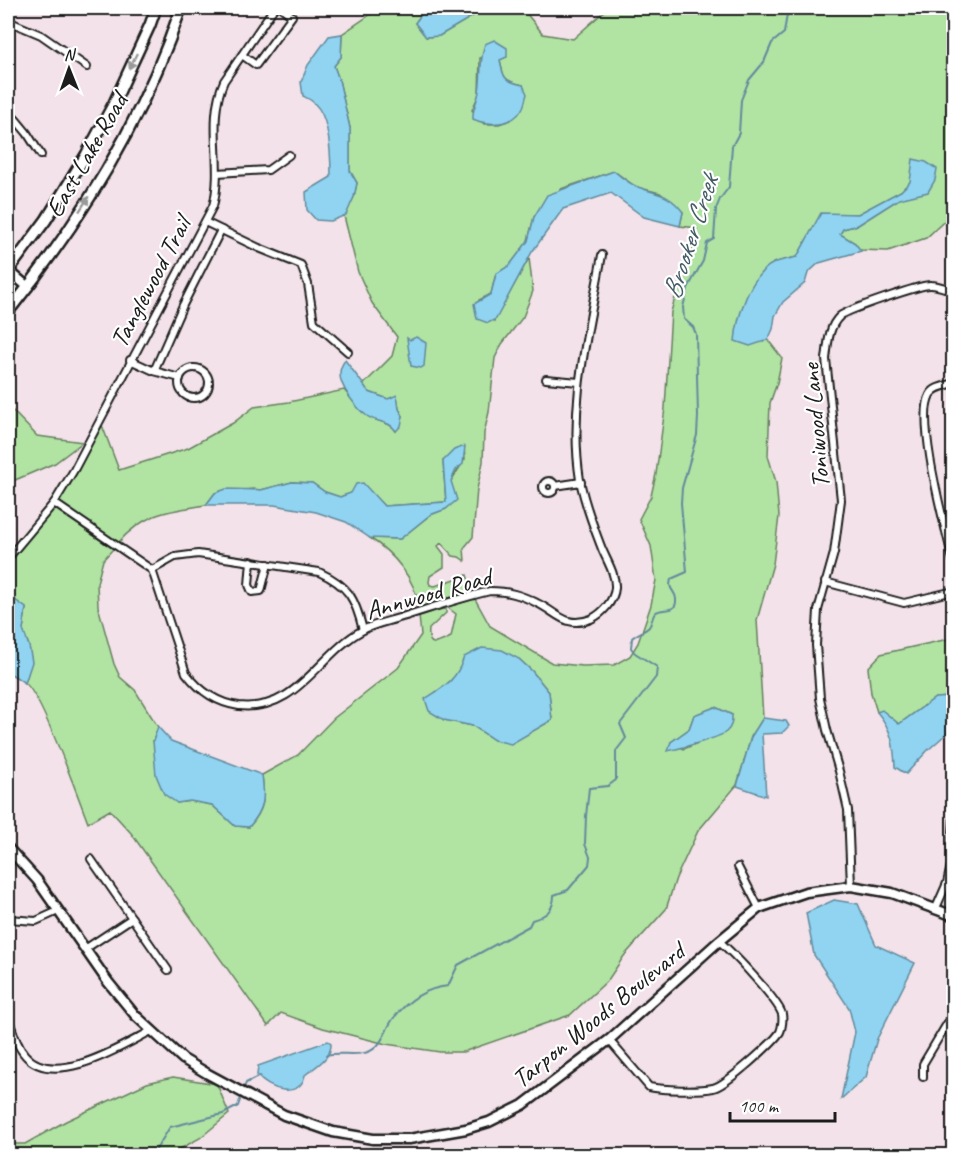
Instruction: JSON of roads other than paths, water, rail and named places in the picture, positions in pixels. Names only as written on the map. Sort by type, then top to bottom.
[{"type":"main road","name":"East Lake Road","points":[[8,270],[46,220],[102,126],[156,8]]},
{"type":"main road","name":"East Lake Road","points":[[8,312],[28,287],[86,202],[136,115],[172,35],[181,8]]},
{"type":"street","name":"Tanglewood Trail","points":[[8,558],[54,503],[89,443],[130,360],[205,222],[217,192],[215,113],[218,95],[224,81],[274,8]]},
{"type":"street","points":[[242,54],[256,65],[292,16],[282,8]]},
{"type":"street","points":[[8,21],[41,35],[87,67]]},
{"type":"street","points":[[8,110],[41,155]]},
{"type":"street","points":[[217,173],[268,170],[289,155]]},
{"type":"street","points":[[205,222],[301,265],[308,284],[314,322],[348,352]]},
{"type":"street","points":[[154,371],[183,305],[221,230]]},
{"type":"street","name":"Annwood Road","points":[[152,570],[186,673],[196,686],[214,699],[232,705],[250,707],[280,700],[292,692],[341,646],[363,630],[490,591],[507,591],[522,595],[541,604],[557,617],[570,622],[589,620],[601,613],[609,603],[615,588],[614,581],[581,482],[576,442],[579,382],[602,255]]},
{"type":"street","points":[[8,270],[28,287]]},
{"type":"street","name":"Toniwood Lane","points":[[851,886],[848,810],[826,730],[820,698],[816,645],[818,610],[834,553],[841,500],[826,359],[828,339],[840,315],[856,307],[931,284],[954,291]]},
{"type":"street","points":[[130,360],[154,371],[180,378]]},
{"type":"street","points":[[190,368],[200,369],[207,376],[209,385],[204,394],[190,398],[179,388],[180,378],[190,368]]},
{"type":"street","points":[[546,379],[579,382]]},
{"type":"street","points":[[954,383],[934,390],[928,398],[926,417],[934,484],[954,563]]},
{"type":"street","points":[[555,486],[581,482]]},
{"type":"street","points":[[54,503],[152,570],[175,557],[188,554],[211,555],[319,572],[337,580],[345,588],[354,601],[363,630]]},
{"type":"street","points":[[251,561],[249,589],[255,593],[261,591],[268,564]]},
{"type":"street","points":[[825,582],[904,603],[954,591]]},
{"type":"street","points":[[936,908],[947,883],[951,865],[954,818]]},
{"type":"street","name":"Tarpon Woods Boulevard","points":[[8,848],[37,880],[108,982],[151,1031],[183,1059],[284,1115],[333,1132],[373,1139],[410,1139],[466,1129],[489,1122],[523,1105],[609,1040],[759,908],[806,892],[851,886],[892,892],[954,916]]},
{"type":"street","points":[[91,859],[168,970]]},
{"type":"street","points":[[738,867],[759,908]]},
{"type":"street","points":[[8,919],[36,921],[58,911]]},
{"type":"street","points":[[85,950],[132,918]]},
{"type":"street","points":[[609,1040],[649,1087],[659,1089],[714,1088],[724,1084],[772,1041],[781,1030],[783,1016],[778,1005],[719,941]]},
{"type":"street","points":[[923,1077],[923,1064],[954,1012]]},
{"type":"street","points":[[8,1017],[25,1055],[35,1063],[47,1067],[72,1067],[95,1060],[151,1031]]},
{"type":"water","points":[[426,8],[475,8],[473,16],[439,36],[426,37],[415,23]]},
{"type":"water","points":[[342,34],[341,57],[334,66],[350,128],[350,171],[357,183],[346,215],[331,221],[316,220],[307,210],[306,192],[331,177],[330,149],[324,118],[314,103],[303,96],[301,82],[308,65],[329,36]]},
{"type":"water","points":[[494,40],[507,48],[507,57],[500,60],[505,78],[523,85],[527,94],[524,106],[513,119],[500,123],[486,123],[473,119],[473,115],[478,98],[483,50],[485,44]]},
{"type":"water","points":[[913,159],[926,162],[937,169],[935,180],[928,192],[899,199],[858,225],[843,229],[840,234],[855,243],[861,251],[819,263],[808,273],[805,283],[783,302],[775,316],[768,340],[750,346],[735,341],[746,297],[758,276],[776,262],[797,257],[821,213],[858,214],[901,191],[910,182]]},
{"type":"water","points":[[614,171],[631,184],[663,195],[673,201],[683,212],[680,226],[644,217],[611,193],[563,209],[532,252],[496,319],[488,323],[477,319],[474,304],[491,294],[496,274],[510,265],[528,241],[534,217],[547,195]]},
{"type":"water","points":[[416,337],[426,343],[424,366],[421,368],[411,366],[407,338],[410,340]]},
{"type":"water","points":[[345,360],[369,392],[388,399],[397,395],[399,409],[403,416],[401,426],[396,431],[390,425],[367,416],[349,397],[340,378],[340,370]]},
{"type":"water","points":[[465,446],[463,464],[456,470],[451,481],[457,500],[446,509],[430,515],[400,539],[370,538],[346,522],[316,512],[274,505],[206,505],[215,493],[226,489],[261,490],[292,482],[312,483],[325,492],[340,497],[351,493],[356,484],[363,483],[384,506],[446,502],[443,461],[454,450]]},
{"type":"water","points":[[15,600],[26,608],[23,630],[32,662],[25,683],[8,672],[8,603]]},
{"type":"water","points":[[482,648],[502,650],[519,659],[532,671],[549,692],[552,720],[511,744],[494,740],[473,726],[444,720],[429,711],[425,699],[453,677],[464,657]]},
{"type":"water","points":[[953,697],[953,728],[906,774],[895,767],[891,738],[877,712],[882,710],[899,724],[935,698]]},
{"type":"water","points":[[715,707],[732,715],[731,724],[726,732],[689,746],[667,751],[671,742],[689,729],[694,715]]},
{"type":"water","points":[[763,718],[786,721],[789,726],[782,733],[762,734],[766,796],[737,786],[751,737]]},
{"type":"water","points":[[158,727],[171,741],[262,775],[263,803],[249,827],[235,826],[212,805],[190,801],[177,803],[164,794],[156,775],[153,741]]},
{"type":"water","points":[[834,900],[858,904],[876,945],[915,963],[877,1039],[866,1077],[841,1099],[855,1032],[849,1008],[814,955],[806,913]]},
{"type":"water","points":[[328,1041],[331,1043],[329,1053],[305,1075],[297,1088],[283,1090],[276,1088],[268,1085],[257,1075],[258,1066]]},
{"type":"waterway","name":"Brooker Creek","points":[[326,1055],[359,1054],[371,1051],[379,1044],[393,1019],[404,1007],[432,989],[448,986],[458,965],[529,926],[532,920],[545,914],[553,905],[554,895],[568,890],[589,865],[590,857],[585,844],[589,788],[608,786],[616,780],[616,751],[626,738],[620,724],[656,677],[657,667],[635,653],[631,648],[632,638],[649,627],[655,613],[674,607],[676,597],[670,585],[671,579],[687,572],[681,503],[682,488],[697,435],[698,416],[696,334],[693,327],[684,319],[683,307],[688,288],[703,261],[707,243],[714,239],[716,209],[729,187],[732,146],[739,133],[741,100],[749,80],[764,62],[772,43],[784,33],[788,8]]},
{"type":"waterway","name":"Brooker Creek","points":[[244,1088],[246,1083],[260,1076]]},
{"type":"waterway","name":"Brooker Creek","points":[[152,1156],[170,1127],[223,1114],[238,1106],[240,1100]]}]
